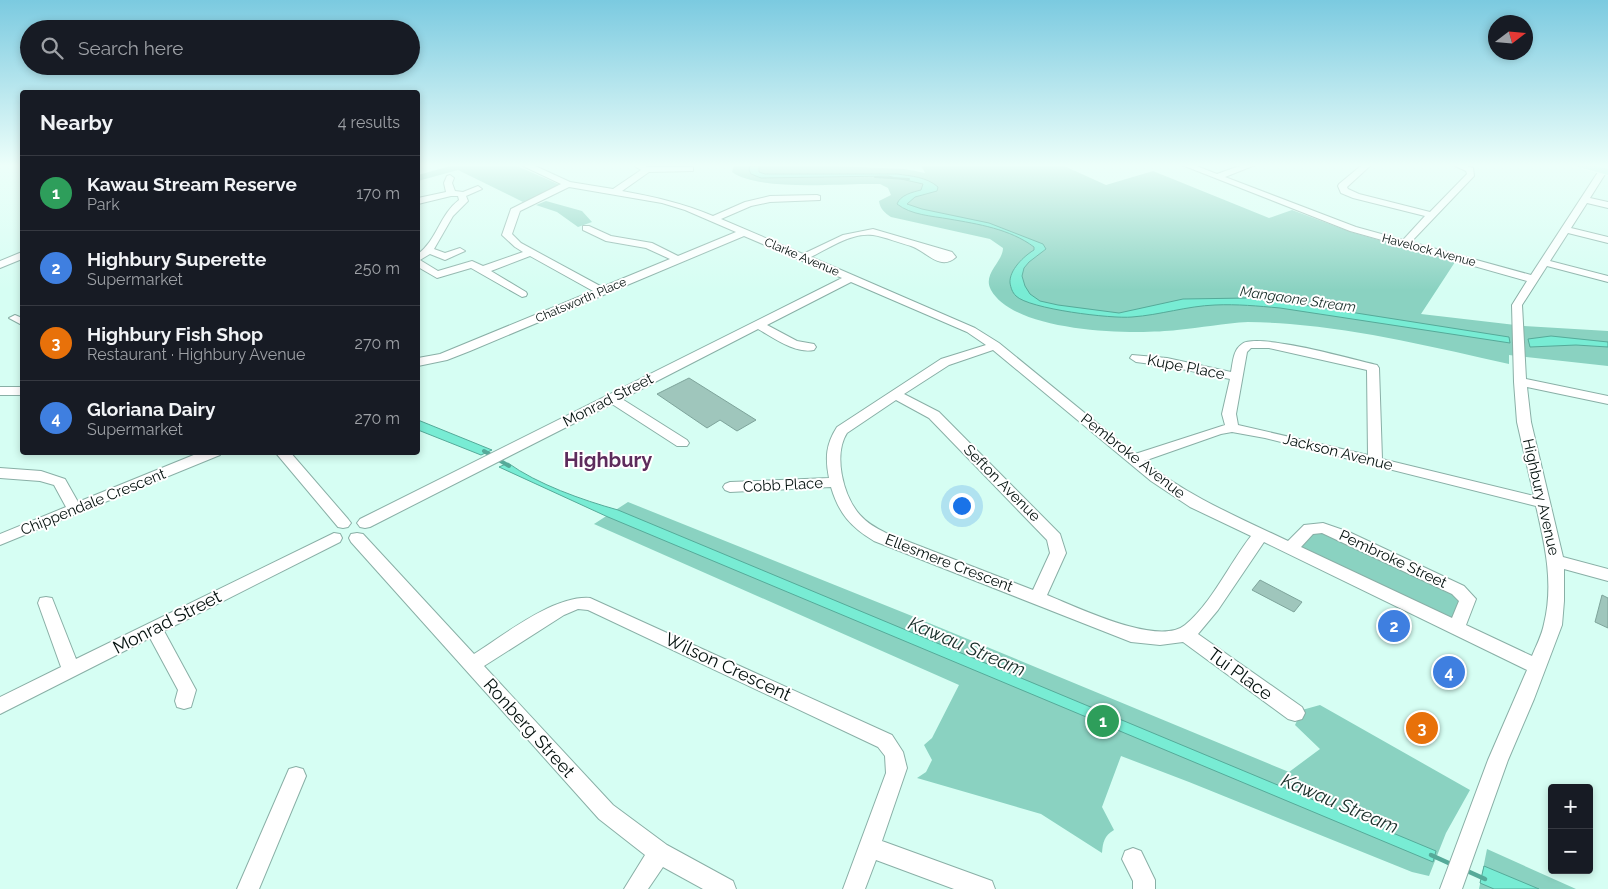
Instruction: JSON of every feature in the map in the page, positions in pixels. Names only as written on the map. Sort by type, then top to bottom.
[{"type":"street","points":[[420,257],[429,250],[451,210],[456,206]]},
{"type":"street","points":[[522,206],[514,212],[507,231],[508,238],[601,292]]},
{"type":"street","name":"Clarke Avenue","points":[[684,206],[851,278]]},
{"type":"street","points":[[713,219],[742,206]]},
{"type":"street","name":"Havelock Avenue","points":[[1293,206],[1341,225],[1532,279]]},
{"type":"street","points":[[1397,206],[1431,215]]},
{"type":"street","points":[[1404,244],[1439,206]]},
{"type":"street","name":"Highbury Avenue","points":[[1452,887],[1498,760],[1553,625],[1556,601],[1556,561],[1524,422],[1520,382],[1517,304],[1579,206]]},
{"type":"street","points":[[586,228],[609,239],[649,244],[677,259]]},
{"type":"street","points":[[1565,230],[1608,240]]},
{"type":"street","name":"Chatsworth Place","points":[[420,362],[443,357],[466,348],[744,232]]},
{"type":"street","points":[[804,258],[851,235],[863,232],[873,232],[920,246]]},
{"type":"street","points":[[429,250],[445,257],[460,251]]},
{"type":"street","points":[[483,270],[532,252]]},
{"type":"street","points":[[0,265],[20,257]]},
{"type":"street","points":[[1543,262],[1608,279]]},
{"type":"street","points":[[420,264],[438,275],[472,264],[522,294]]},
{"type":"street","name":"Monrad Street","points":[[361,530],[504,452],[851,278]]},
{"type":"street","name":"Pembroke Avenue","points":[[851,278],[979,334],[1134,459],[1195,504],[1537,667]]},
{"type":"street","points":[[758,325],[794,344],[810,347]]},
{"type":"street","points":[[1232,428],[1230,414],[1242,350],[1248,345],[1269,344],[1373,368],[1375,461]]},
{"type":"street","name":"Ellesmere Crescent","points":[[995,346],[945,362],[842,430],[835,441],[834,460],[837,482],[852,516],[864,528],[880,537],[1137,637],[1168,638],[1185,634]]},
{"type":"street","name":"Kupe Place","points":[[1136,358],[1167,362],[1237,377]]},
{"type":"street","points":[[1520,382],[1608,400]]},
{"type":"street","points":[[0,391],[20,392]]},
{"type":"street","name":"Sefton Avenue","points":[[894,394],[934,415],[1054,538],[1058,553],[1038,597]]},
{"type":"street","points":[[612,398],[682,443]]},
{"type":"street","name":"Jackson Avenue","points":[[1134,459],[1211,432],[1232,428],[1265,434],[1543,503]]},
{"type":"street","name":"Chippendale Crescent","points":[[0,540],[208,455]]},
{"type":"street","points":[[285,455],[343,522]]},
{"type":"street","points":[[0,472],[34,475],[60,482],[74,509]]},
{"type":"street","name":"Cobb Place","points":[[730,487],[837,482]]},
{"type":"street","points":[[358,520],[361,530],[341,541],[334,538],[333,532],[343,522],[358,520]]},
{"type":"street","name":"Pembroke Street","points":[[1290,549],[1309,529],[1323,528],[1381,552],[1458,590],[1468,599],[1456,628]]},
{"type":"street","name":"Ronberg Street","points":[[361,530],[471,665],[606,812],[659,853],[725,889]]},
{"type":"street","points":[[1185,634],[1200,621],[1261,535]]},
{"type":"street","name":"Monrad Street","points":[[0,706],[334,538]]},
{"type":"street","points":[[1556,561],[1608,575]]},
{"type":"street","points":[[46,603],[71,670]]},
{"type":"street","name":"Wilson Crescent","points":[[471,665],[558,610],[576,603],[597,606],[885,742],[892,748],[897,760],[896,773],[854,889]]},
{"type":"street","points":[[154,629],[187,690],[184,701]]},
{"type":"street","name":"Tui Place","points":[[1185,634],[1295,713]]},
{"type":"street","points":[[248,889],[296,776]]},
{"type":"street","points":[[870,847],[984,889]]},
{"type":"street","points":[[635,889],[659,853]]},
{"type":"street","points":[[1133,859],[1144,880],[1144,889]]},
{"type":"shaded area","points":[[540,206],[566,206],[582,211],[592,222],[578,227],[557,212]]},
{"type":"shaded area","points":[[880,206],[1241,206],[1269,218],[1292,210],[1351,232],[1455,262],[1421,314],[1524,326],[1608,331],[1608,366],[1509,355],[1509,364],[1373,335],[1264,322],[1230,323],[1177,330],[1133,332],[1077,328],[1049,323],[1024,315],[1004,304],[991,290],[989,279],[1003,248],[990,239],[891,217]]},
{"type":"shaded area","points":[[901,206],[914,206],[989,223],[1043,244],[1046,249],[1029,262],[1024,268],[1022,276],[1030,294],[1040,301],[1119,313],[1183,299],[1248,298],[1509,337],[1510,343],[1256,306],[1205,306],[1132,317],[1090,315],[1053,309],[1024,301],[1016,296],[1011,288],[1010,278],[1012,273],[1022,260],[1034,250],[1034,247],[1015,236],[993,228],[922,215]]},
{"type":"shaded area","points":[[1551,336],[1608,342],[1608,347],[1576,345],[1530,347],[1528,339]]},
{"type":"shaded area","points":[[420,421],[492,450],[481,455],[420,431]]},
{"type":"shaded area","points":[[508,463],[532,478],[560,491],[618,510],[1436,851],[1433,862],[608,517],[499,467]]},
{"type":"shaded area","points":[[628,502],[912,616],[1289,772],[1320,749],[1295,725],[1302,710],[1320,705],[1470,790],[1446,833],[1429,876],[1412,872],[1121,756],[1102,807],[1114,830],[1105,840],[1102,853],[1041,814],[917,778],[926,772],[932,760],[924,745],[932,738],[959,685],[594,524]]},
{"type":"shaded area","points":[[1314,533],[1324,533],[1450,591],[1460,603],[1450,622],[1299,549]]},
{"type":"shaded area","points":[[1487,849],[1576,889],[1479,889]]},
{"type":"shaded area","points":[[1484,866],[1539,889],[1494,889],[1480,883]]},
{"type":"building","points":[[689,378],[756,420],[737,431],[720,420],[707,428],[657,394]]},
{"type":"building","points":[[1260,580],[1302,602],[1294,612],[1252,590]]},
{"type":"building","points":[[1602,595],[1608,598],[1608,628],[1595,622]]},
{"type":"waterway","name":"Kawau Stream","points":[[484,451],[509,466]]},
{"type":"waterway","name":"Kawau Stream","points":[[1431,855],[1453,865]]},
{"type":"waterway","name":"Kawau Stream","points":[[1465,870],[1485,879]]},
{"type":"place","name":"Highbury Superette","points":[[1394,626]]},
{"type":"place","name":"Gloriana Dairy","points":[[1449,672]]},
{"type":"place","name":"Kawau Stream Reserve","points":[[1103,721]]},
{"type":"place","name":"Highbury Fish Shop","points":[[1422,728]]},
{"type":"district","name":"Highbury","points":[[608,460]]},
{"type":"water label","name":"Mangaone Stream","points":[[1298,299]]}]
